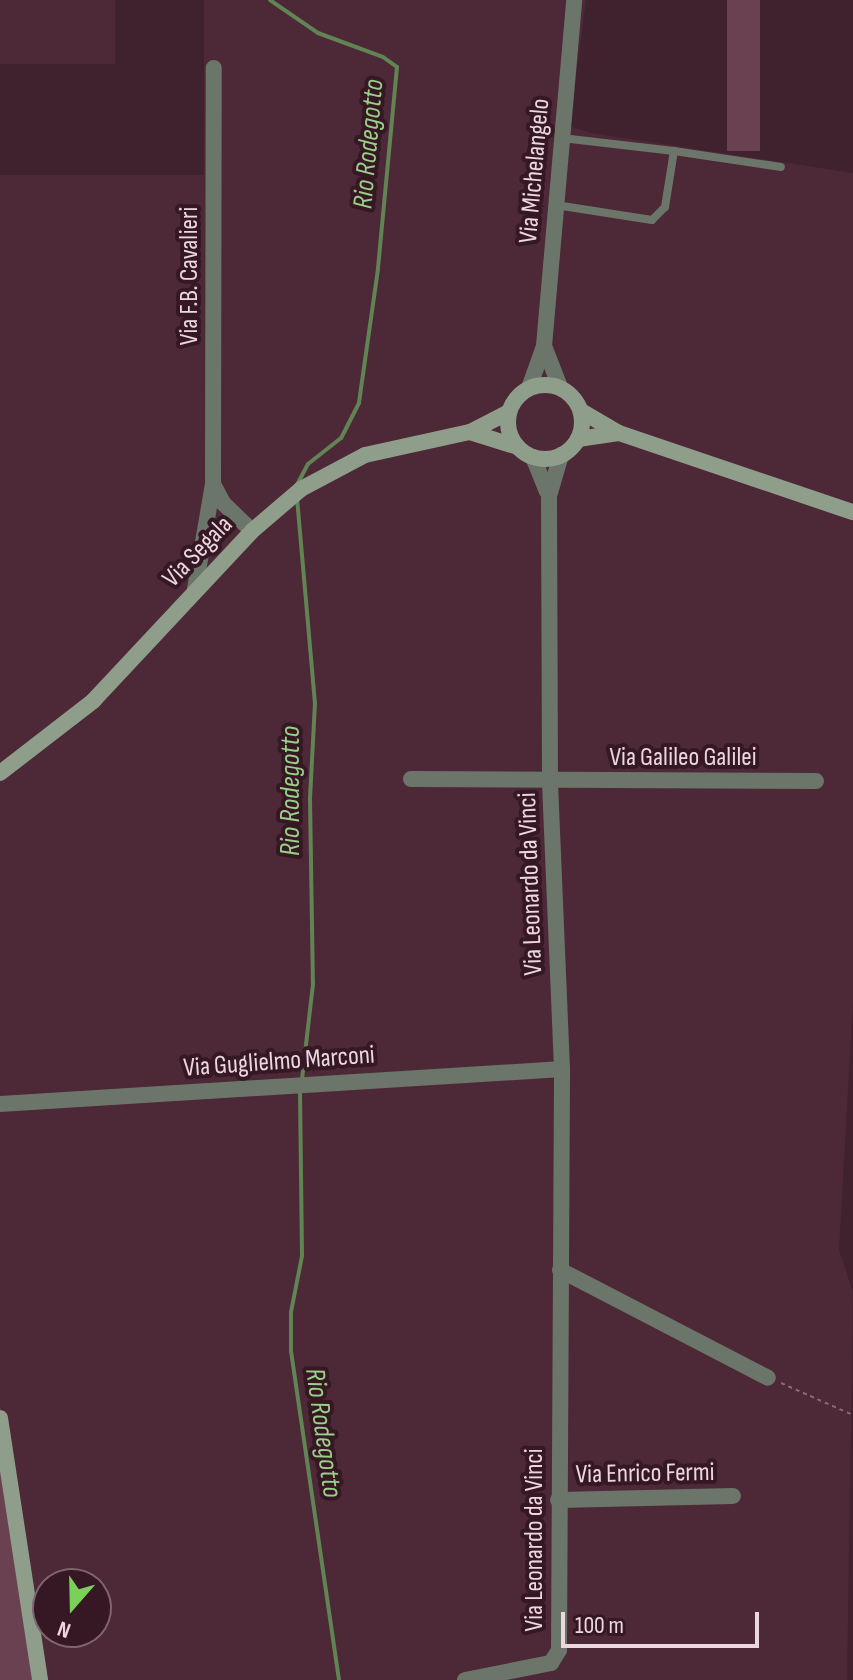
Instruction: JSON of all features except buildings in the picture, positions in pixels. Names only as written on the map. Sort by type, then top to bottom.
[{"type":"street","name":"Via Michelangelo","points":[[529,388],[544,346],[574,0]]},
{"type":"street","name":"Via F.B. Cavalieri","points":[[195,589],[213,484],[214,68]]},
{"type":"street","name":"Via Michelangelo","points":[[544,346],[560,387]]},
{"type":"street","points":[[529,388],[560,387],[581,411],[619,433],[853,512]]},
{"type":"street","name":"Via Segala","points":[[0,773],[93,701],[252,531],[334,468],[365,455],[470,432],[509,412],[529,388]]},
{"type":"street","points":[[578,439],[581,411]]},
{"type":"street","points":[[509,412],[508,424],[518,447]]},
{"type":"street","name":"Via Segala","points":[[470,432],[518,447],[533,457]]},
{"type":"street","points":[[533,457],[561,455],[578,439],[619,433]]},
{"type":"street","name":"Via Leonardo da Vinci","points":[[465,1680],[551,1663],[559,1650],[562,1069],[550,782],[549,496],[561,455]]},
{"type":"street","name":"Via Leonardo da Vinci","points":[[533,457],[549,496]]},
{"type":"street","points":[[213,484],[223,503],[252,531]]},
{"type":"street","name":"Via Galileo Galilei","points":[[411,779],[816,781]]},
{"type":"street","name":"Via Guglielmo Marconi","points":[[0,1104],[562,1069]]},
{"type":"street","points":[[560,1270],[768,1378]]},
{"type":"street","points":[[0,1418],[40,1680]]},
{"type":"street","name":"Via Enrico Fermi","points":[[558,1500],[733,1496]]},
{"type":"lane","points":[[561,138],[781,167]]},
{"type":"lane","points":[[555,205],[652,220],[665,207],[674,151]]},
{"type":"path","points":[[768,1378],[853,1415]]},
{"type":"shaded area","points":[[0,0],[115,0],[115,64],[0,64]]},
{"type":"shaded area","points":[[204,0],[586,0],[570,123],[558,122],[591,133],[853,173],[853,1002],[839,1250],[853,1292],[847,1680],[41,1680],[36,1648],[112,1648],[112,1568],[32,1568],[32,1620],[0,1406],[0,175],[204,175]]},
{"type":"shaded area","points":[[727,0],[760,0],[760,151],[727,151]]},
{"type":"shaded area","points":[[0,1406],[32,1621],[32,1648],[36,1648],[41,1680],[0,1680]]},
{"type":"waterway","name":"Rio Rodegotto","points":[[270,0],[318,33],[383,57],[397,67],[378,269],[359,403],[341,438],[308,464],[297,485]]},
{"type":"waterway","name":"Rio Rodegotto","points":[[297,498],[315,703],[310,798],[313,984],[302,1079]]},
{"type":"waterway","name":"Rio Rodegotto","points":[[300,1092],[302,1256],[291,1312],[291,1351],[339,1680]]}]
